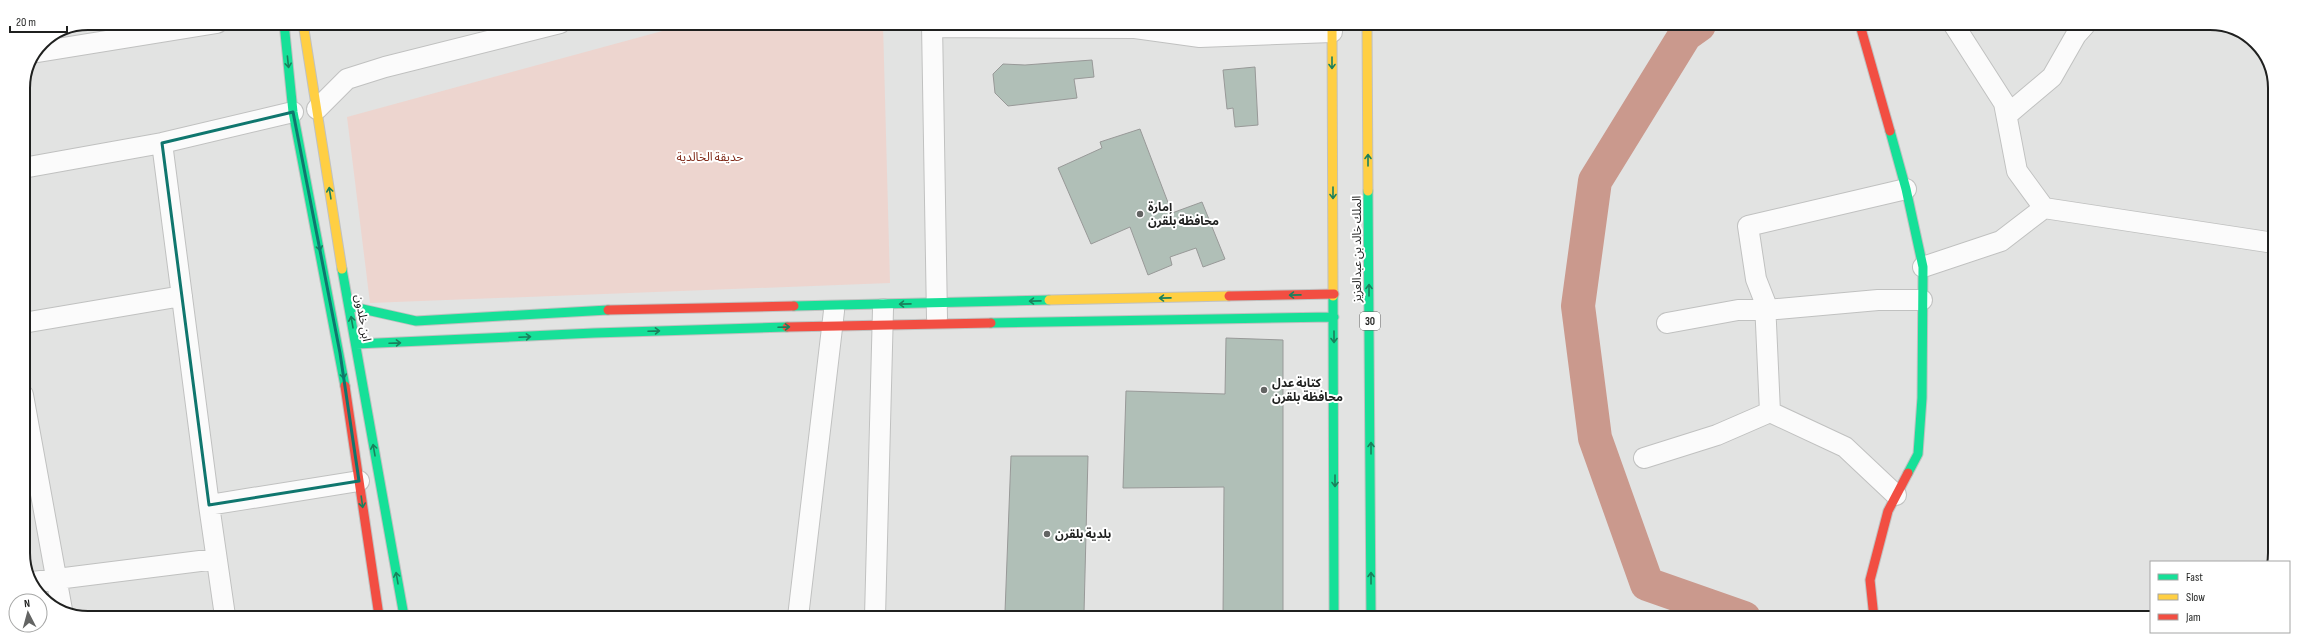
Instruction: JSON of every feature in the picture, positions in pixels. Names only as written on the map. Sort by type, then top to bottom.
[{"type":"main road","points":[[285,30],[293,112],[340,353],[378,611]]},
{"type":"main road","name":"ابن خلدون","points":[[304,30],[349,306],[403,611]]},
{"type":"main road","name":"الملك خالد بن عبدالعزيز","points":[[1332,30],[1334,611]]},
{"type":"main road","name":"الملك خالد بن عبدالعزيز","points":[[1367,30],[1371,611]]},
{"type":"main road","points":[[1861,30],[1906,190],[1923,267],[1922,398],[1918,454],[1888,511],[1870,580],[1873,611]]},
{"type":"main road","points":[[349,306],[416,321],[633,309],[883,305],[1334,294]]},
{"type":"main road","points":[[356,344],[594,333],[833,326],[1334,317]]},
{"type":"street","points":[[44,51],[174,30]]},
{"type":"street","points":[[317,109],[347,80],[385,67],[536,30]]},
{"type":"street","points":[[932,30],[935,303],[938,324]]},
{"type":"street","points":[[1148,30],[1200,38],[1306,30]]},
{"type":"street","points":[[1957,30],[2004,103],[2018,171],[2044,208],[2268,242]]},
{"type":"street","points":[[2006,115],[2052,77],[2076,35],[2080,30]]},
{"type":"street","points":[[30,167],[162,143],[293,112]]},
{"type":"street","points":[[162,143],[216,559],[224,611]]},
{"type":"street","points":[[1770,412],[1766,310],[1765,302],[1756,279],[1748,226],[1906,190]]},
{"type":"street","points":[[1923,267],[2001,242],[2044,208]]},
{"type":"street","points":[[30,322],[182,296]]},
{"type":"street","points":[[1667,323],[1738,310],[1766,310],[1878,300],[1922,300]]},
{"type":"street","points":[[875,611],[883,305]]},
{"type":"street","points":[[799,611],[833,326],[834,306]]},
{"type":"street","points":[[1644,458],[1717,435],[1770,412],[1845,447],[1896,495]]},
{"type":"street","points":[[30,432],[61,604]]},
{"type":"street","points":[[209,505],[359,481]]},
{"type":"street","points":[[38,582],[216,559]]},
{"type":"highlighted area","points":[[293,112],[340,353],[359,481],[209,505],[162,143]]},
{"type":"green space","name":"حديقة الخالدية","points":[[666,30],[883,30],[890,283],[370,303],[347,117]]},
{"type":"building","points":[[1092,60],[1094,77],[1074,79],[1077,98],[1008,106],[995,93],[993,74],[1003,64],[1025,65]]},
{"type":"building","points":[[1255,67],[1258,125],[1235,127],[1233,108],[1227,109],[1223,70]]},
{"type":"building","points":[[1140,129],[1172,213],[1202,202],[1225,259],[1203,267],[1196,248],[1170,257],[1172,265],[1148,275],[1130,227],[1091,244],[1058,168],[1102,148],[1100,142]]},
{"type":"building","points":[[1226,338],[1283,340],[1283,611],[1223,611],[1224,487],[1123,488],[1126,391],[1225,394]]},
{"type":"building","name":"بلدية بلقرن","points":[[1011,456],[1088,456],[1084,611],[1005,611]]},
{"type":"waterway","points":[[1692,30],[1685,35],[1595,181],[1578,306],[1595,438],[1647,584],[1724,611]]},
{"type":"traffic: fast","points":[[285,30],[293,112],[345,386]]},
{"type":"traffic: fast","points":[[1890,131],[1906,189],[1923,267],[1922,398],[1918,454],[1908,473]]},
{"type":"traffic: fast","points":[[1368,191],[1371,611]]},
{"type":"traffic: fast","points":[[342,269],[403,611]]},
{"type":"traffic: fast","points":[[1333,296],[1334,611]]},
{"type":"traffic: fast","points":[[794,306],[1049,300]]},
{"type":"traffic: fast","points":[[349,306],[416,321],[608,310]]},
{"type":"traffic: fast","points":[[991,323],[1334,317]]},
{"type":"traffic: fast","points":[[356,344],[594,333],[787,327]]},
{"type":"traffic: slow","points":[[304,30],[342,269]]},
{"type":"traffic: slow","points":[[1332,30],[1333,296]]},
{"type":"traffic: slow","points":[[1367,30],[1368,191]]},
{"type":"traffic: slow","points":[[1049,300],[1229,296]]},
{"type":"traffic: jam","points":[[1861,30],[1890,131]]},
{"type":"traffic: jam","points":[[1229,296],[1334,294]]},
{"type":"traffic: jam","points":[[608,310],[794,306]]},
{"type":"traffic: jam","points":[[787,327],[991,323]]},
{"type":"traffic: jam","points":[[345,386],[378,611]]},
{"type":"traffic: jam","points":[[1873,611],[1870,580],[1888,511],[1908,473]]},
{"type":"place","name":"إمارة محافظة بلقرن","points":[[1140,214]]},
{"type":"place","name":"كتابة عدل محافظة بلقرن","points":[[1264,390]]},
{"type":"place","name":"بلدية بلقرن","points":[[1047,534]]}]
